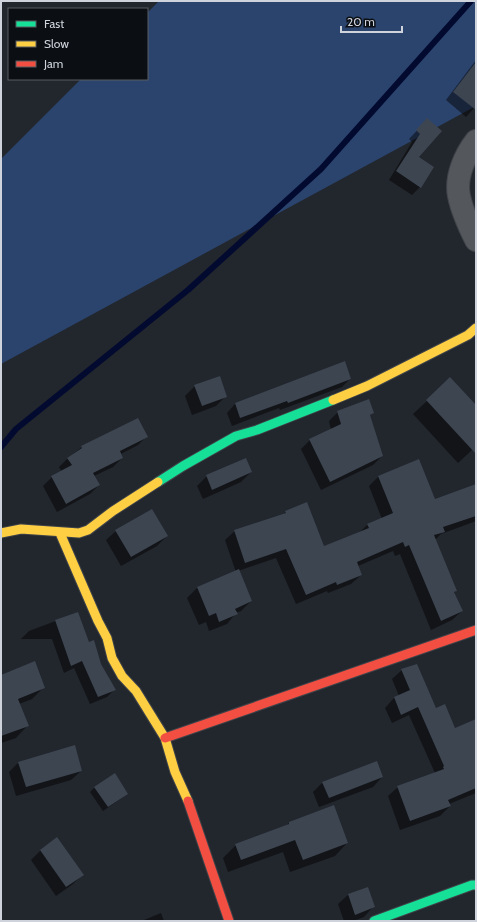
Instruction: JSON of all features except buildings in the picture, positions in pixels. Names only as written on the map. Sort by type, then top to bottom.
[{"type":"street","points":[[476,141],[468,152],[459,178],[459,196],[469,226],[476,240]]},
{"type":"street","points":[[1,533],[21,529],[60,533],[79,533],[88,530],[113,511],[183,466],[236,436],[257,430],[367,386],[468,335],[476,328]]},
{"type":"street","points":[[60,533],[98,621],[107,638],[112,658],[122,676],[136,691],[165,738],[175,772],[188,800],[229,921]]},
{"type":"street","points":[[165,738],[476,630]]},
{"type":"street","points":[[374,921],[472,885],[476,885]]},
{"type":"shaded area","points":[[159,1],[476,1],[476,106],[1,364],[1,159],[80,80],[148,80],[148,12]]},
{"type":"waterway","points":[[1,447],[16,429],[188,290],[321,169],[471,1]]},
{"type":"traffic: fast","points":[[158,482],[236,436],[257,430],[333,400]]},
{"type":"traffic: fast","points":[[374,921],[472,885],[476,885]]},
{"type":"traffic: slow","points":[[333,400],[367,386],[468,335],[476,328]]},
{"type":"traffic: slow","points":[[1,533],[21,529],[79,533],[88,530],[113,511],[158,482]]},
{"type":"traffic: slow","points":[[60,533],[98,621],[107,638],[112,658],[122,676],[136,691],[165,738],[175,772],[188,801]]},
{"type":"traffic: jam","points":[[165,738],[476,630]]},
{"type":"traffic: jam","points":[[188,801],[229,921]]}]
